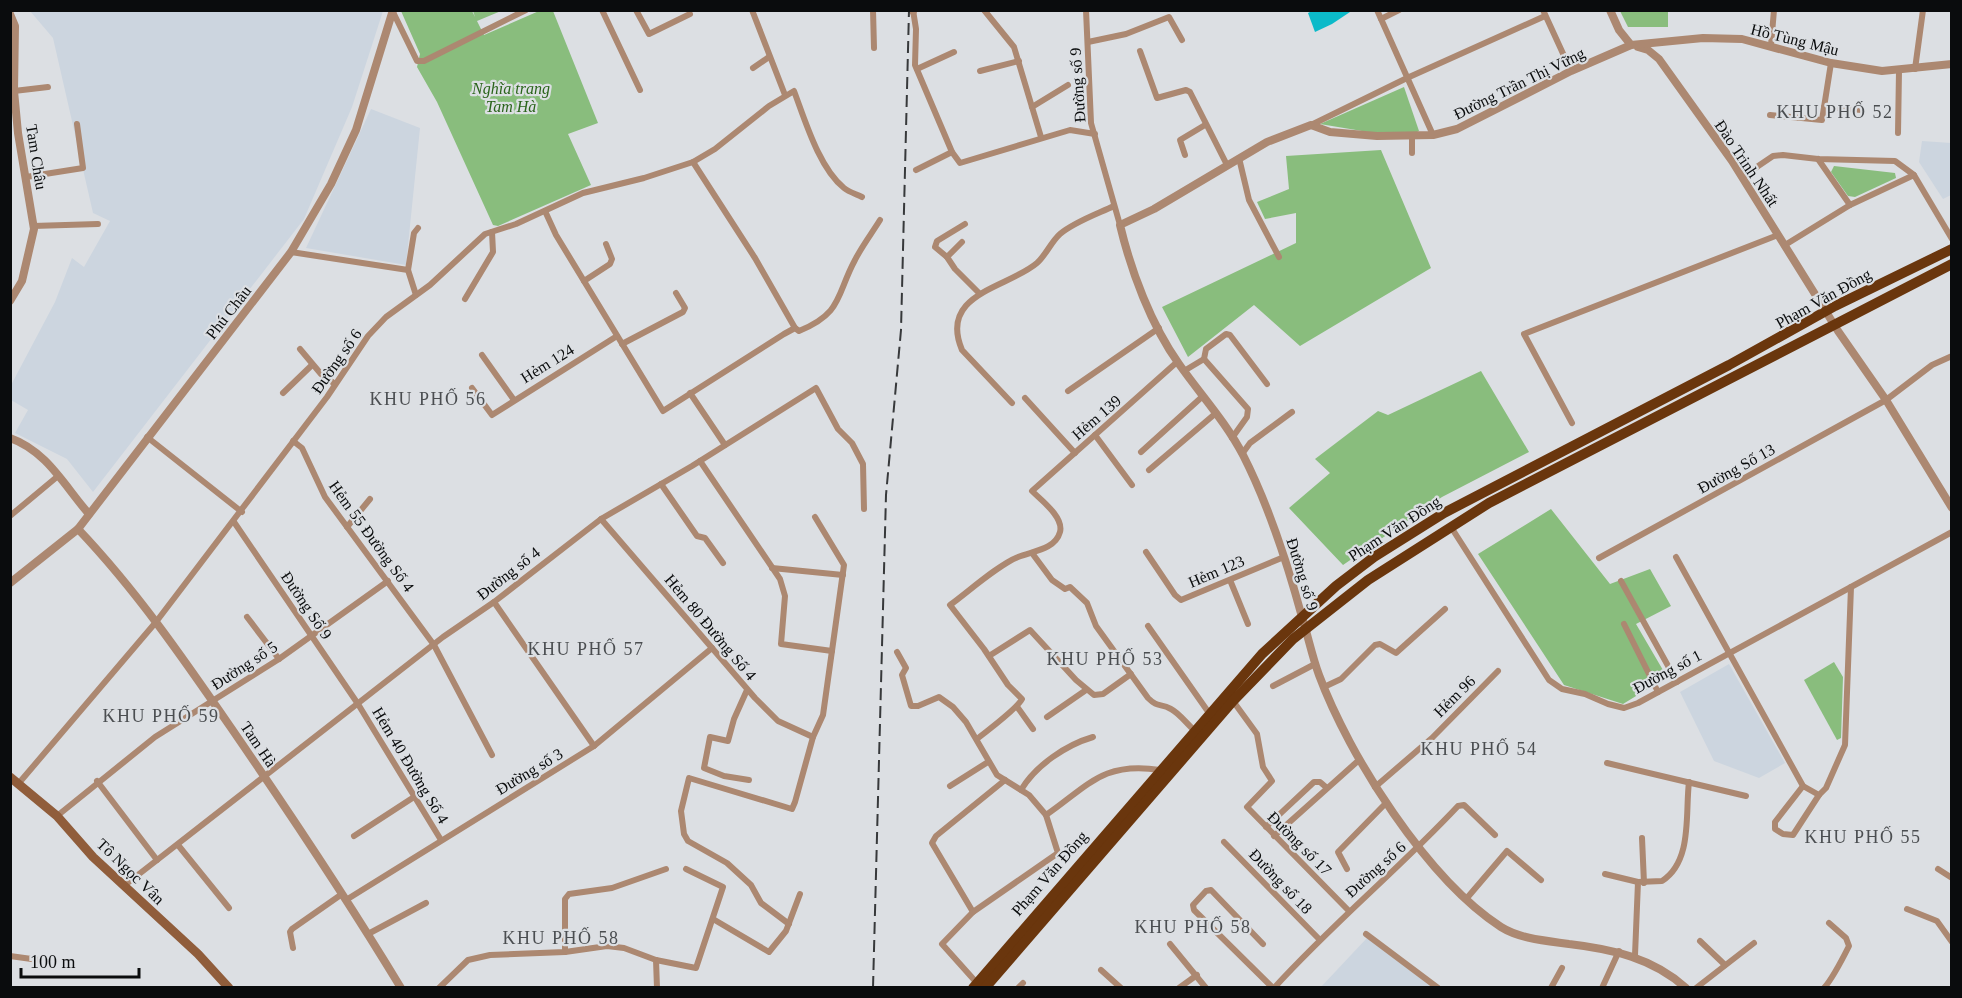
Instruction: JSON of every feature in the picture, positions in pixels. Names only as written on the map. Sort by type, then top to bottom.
[{"type":"highway","name":"Phạm Văn Đồng","points":[[982,986],[1209,713],[1262,654],[1336,586],[1417,528],[1739,360],[1827,311],[1952,249]]},
{"type":"highway","name":"Phạm Văn Đồng","points":[[982,986],[1233,701],[1305,628],[1391,563],[1500,498],[1834,323],[1952,264]]},
{"type":"main road","name":"Tô Ngọc Vân","points":[[15,780],[57,816],[93,857],[230,987]]},
{"type":"street","points":[[393,11],[417,61],[424,61],[526,10]]},
{"type":"street","points":[[602,10],[640,90]]},
{"type":"street","points":[[636,10],[649,34],[690,14]]},
{"type":"street","points":[[752,10],[785,94],[794,91],[815,145],[832,173],[845,189],[862,197]]},
{"type":"street","points":[[873,10],[874,48]]},
{"type":"street","points":[[913,10],[917,69],[952,152],[960,163],[1070,130],[1095,134]]},
{"type":"street","points":[[984,10],[1014,47],[1041,137]]},
{"type":"street","name":"Đường số 9","points":[[1086,10],[1091,123],[1130,266],[1177,362],[1216,413],[1242,454],[1284,557],[1324,687],[1359,760],[1375,787],[1450,884],[1502,927],[1531,938],[1619,951],[1635,956],[1686,987]]},
{"type":"street","points":[[1377,10],[1433,135]]},
{"type":"street","points":[[1381,19],[1399,10]]},
{"type":"street","points":[[1610,10],[1619,30],[1631,45]]},
{"type":"street","points":[[1771,45],[1774,10]]},
{"type":"street","points":[[1916,69],[1923,10]]},
{"type":"street","name":"Phú Châu","points":[[10,583],[78,529],[291,252],[331,184],[356,130],[393,11]]},
{"type":"street","points":[[1120,225],[1154,209],[1267,142],[1311,125],[1544,13],[1571,71]]},
{"type":"street","name":"Tam Châu","points":[[10,14],[15,26],[14,134],[26,177],[33,226],[22,281],[10,301]]},
{"type":"street","points":[[1088,42],[1126,34],[1169,17],[1182,40]]},
{"type":"street","name":"Hồ Tùng Mậu","points":[[1631,45],[1703,38],[1742,39],[1831,63],[1899,71],[1952,64]]},
{"type":"street","name":"Đường Trần Thị Vững","points":[[1311,125],[1330,132],[1412,137],[1457,129],[1571,71],[1631,45]]},
{"type":"street","name":"Đào Trinh Nhất","points":[[1631,45],[1648,50],[1659,59],[1743,177],[1834,323]]},
{"type":"street","points":[[1140,51],[1157,98],[1186,90],[1190,92],[1227,165]]},
{"type":"street","points":[[917,69],[954,52]]},
{"type":"street","points":[[753,68],[769,57]]},
{"type":"street","points":[[980,70],[1019,61]]},
{"type":"street","points":[[1770,115],[1822,120],[1831,63]]},
{"type":"street","points":[[1898,133],[1899,71]]},
{"type":"street","points":[[1032,107],[1068,85]]},
{"type":"street","points":[[14,91],[48,87]]},
{"type":"street","name":"Đường số 6","points":[[15,780],[156,622],[242,512],[369,336],[430,285],[485,234],[545,211],[583,193],[644,178],[693,162],[715,149],[742,125],[785,94]]},
{"type":"street","points":[[1824,107],[1862,110]]},
{"type":"street","points":[[26,177],[83,168],[77,124]]},
{"type":"street","points":[[1185,155],[1180,140],[1205,125]]},
{"type":"street","points":[[1412,137],[1412,153]]},
{"type":"street","points":[[916,170],[952,152]]},
{"type":"street","points":[[1743,177],[1773,156],[1895,161],[1914,175],[1952,239]]},
{"type":"street","points":[[1239,158],[1249,200],[1279,257]]},
{"type":"street","points":[[1818,159],[1850,205]]},
{"type":"street","points":[[693,162],[799,331],[830,314],[840,300],[854,260],[880,220]]},
{"type":"street","points":[[1785,245],[1850,205],[1914,175]]},
{"type":"street","points":[[1012,403],[962,350],[957,339],[959,315],[979,293],[1036,264],[1062,232],[1114,206]]},
{"type":"street","points":[[545,211],[584,281],[663,411],[795,328]]},
{"type":"street","points":[[33,226],[98,224]]},
{"type":"street","points":[[965,224],[937,241],[935,247],[979,293]]},
{"type":"street","points":[[416,295],[408,270],[414,232],[418,228]]},
{"type":"street","points":[[465,299],[493,252],[492,232]]},
{"type":"street","points":[[1572,423],[1524,334],[1778,235]]},
{"type":"street","points":[[947,257],[962,242]]},
{"type":"street","points":[[584,281],[609,264],[612,259],[606,244]]},
{"type":"street","points":[[291,252],[408,270]]},
{"type":"street","points":[[622,344],[683,312],[685,308],[676,293]]},
{"type":"street","points":[[1834,323],[1886,400],[1952,508]]},
{"type":"street","points":[[1068,392],[1159,328]]},
{"type":"street","points":[[1184,371],[1204,359],[1206,349],[1226,334],[1230,335],[1267,384]]},
{"type":"street","name":"Hẻm 124","points":[[472,388],[492,415],[617,336]]},
{"type":"street","points":[[300,349],[312,365],[335,384]]},
{"type":"street","points":[[482,355],[514,400]]},
{"type":"street","points":[[1949,357],[1952,364]]},
{"type":"street","name":"Đường Số 13","points":[[1599,558],[1886,400],[1932,365],[1949,357]]},
{"type":"street","points":[[1204,359],[1248,409],[1247,417],[1232,438]]},
{"type":"street","name":"Hẻm 139","points":[[1032,553],[1053,543],[1060,532],[1051,510],[1032,491],[1177,362]]},
{"type":"street","points":[[284,393],[312,365]]},
{"type":"street","name":"Đường số 4","points":[[125,885],[434,645],[494,602],[601,519],[700,461],[816,388],[863,464],[864,509]]},
{"type":"street","points":[[690,393],[725,445]]},
{"type":"street","points":[[1141,453],[1203,396]]},
{"type":"street","points":[[1025,398],[1075,453]]},
{"type":"street","points":[[1242,454],[1250,443],[1292,412]]},
{"type":"street","points":[[1149,470],[1216,413]]},
{"type":"street","points":[[1095,435],[1132,485]]},
{"type":"street","points":[[147,437],[242,512]]},
{"type":"street","points":[[10,438],[28,444],[89,514]]},
{"type":"street","name":"Hẻm 55 Đường Số 4","points":[[293,441],[302,448],[325,497],[434,645],[492,755]]},
{"type":"street","points":[[700,461],[772,568],[785,596],[781,644],[832,651]]},
{"type":"street","points":[[10,516],[58,476]]},
{"type":"street","points":[[661,484],[698,536],[705,538],[723,563]]},
{"type":"street","points":[[347,527],[370,499]]},
{"type":"street","points":[[789,924],[761,903],[751,885],[728,863],[688,841],[684,834],[681,811],[688,778],[792,809],[813,737],[823,715],[843,575],[843,561],[815,517]]},
{"type":"street","name":"Hẻm 80 Đường Số 4","points":[[601,519],[747,690],[778,721],[813,737]]},
{"type":"street","name":"Đường Số 9","points":[[234,522],[358,704]]},
{"type":"street","name":"Đường số 1","points":[[1451,527],[1549,680],[1562,689],[1624,708],[1677,682],[1952,532]]},
{"type":"street","name":"Tam Hà","points":[[78,529],[111,564],[213,701],[369,933],[401,987]]},
{"type":"street","name":"Hẻm 123","points":[[1146,552],[1175,596],[1181,600],[1284,557]]},
{"type":"street","points":[[977,739],[1005,714],[1018,708],[1022,699],[1008,685],[950,605],[1017,557],[1032,553],[1058,585],[1065,589],[1070,587],[1083,597],[1096,626],[1155,706],[1168,707],[1175,711],[1194,730]]},
{"type":"street","points":[[1677,557],[1803,786],[1819,795]]},
{"type":"street","points":[[772,568],[843,575]]},
{"type":"street","points":[[1230,579],[1248,624]]},
{"type":"street","name":"Đường số 5","points":[[57,816],[97,781],[155,737],[279,659],[388,581]]},
{"type":"street","points":[[1621,581],[1677,682]]},
{"type":"street","points":[[1803,786],[1775,822],[1775,829],[1783,834],[1793,835],[1826,788],[1845,745],[1851,587]]},
{"type":"street","points":[[494,602],[594,746]]},
{"type":"street","points":[[1324,687],[1341,679],[1375,645],[1380,644],[1396,652],[1445,609]]},
{"type":"street","points":[[247,617],[279,659]]},
{"type":"street","points":[[1624,624],[1658,692]]},
{"type":"street","points":[[1148,626],[1209,713]]},
{"type":"street","points":[[988,656],[1030,630],[1086,690],[1094,694],[1103,694],[1131,674]]},
{"type":"street","name":"Đường số 3","points":[[293,948],[292,928],[594,746],[712,648]]},
{"type":"street","points":[[897,652],[906,668],[902,675],[911,706],[918,706],[939,697],[953,706],[977,739],[988,762],[1005,780],[1029,795],[1046,815],[1058,853],[973,912],[942,944],[982,986]]},
{"type":"street","points":[[1273,686],[1316,664]]},
{"type":"street","name":"Hẻm 96","points":[[1375,787],[1432,738],[1498,671]]},
{"type":"street","points":[[747,690],[728,741],[710,738],[704,768],[724,776],[749,780]]},
{"type":"street","points":[[1047,717],[1086,690]]},
{"type":"street","name":"Đường số 17","points":[[1233,701],[1260,741],[1263,767],[1271,778],[1270,784],[1247,807],[1349,911]]},
{"type":"street","name":"Hẻm 40 Đường Số 4","points":[[358,704],[441,840]]},
{"type":"street","points":[[1018,708],[1033,729]]},
{"type":"street","points":[[1021,790],[1028,778],[1045,764],[1078,741],[1093,737]]},
{"type":"street","points":[[1274,836],[1359,760]]},
{"type":"street","points":[[950,786],[988,762]]},
{"type":"street","points":[[1607,763],[1746,796]]},
{"type":"street","points":[[1046,815],[1099,775],[1125,768],[1160,770]]},
{"type":"street","points":[[973,912],[932,843],[936,836],[1005,780]]},
{"type":"street","points":[[97,781],[157,860]]},
{"type":"street","points":[[1266,827],[1314,782],[1320,782],[1327,788]]},
{"type":"street","points":[[1605,874],[1641,883],[1662,881],[1679,860],[1687,827],[1686,806],[1689,782]]},
{"type":"street","points":[[354,836],[414,797]]},
{"type":"street","points":[[1347,869],[1338,852],[1386,802]]},
{"type":"street","name":"Đường số 6","points":[[1273,987],[1319,939],[1420,846],[1458,806],[1464,805],[1495,835]]},
{"type":"street","points":[[1635,956],[1642,838]]},
{"type":"street","name":"Đường số 18","points":[[1224,842],[1319,939]]},
{"type":"street","points":[[178,845],[230,908]]},
{"type":"street","points":[[1467,898],[1507,851],[1541,880]]},
{"type":"street","points":[[565,952],[565,899],[569,894],[612,888],[666,869]]},
{"type":"street","points":[[1938,869],[1952,878]]},
{"type":"street","points":[[439,987],[468,960],[607,946],[624,948],[656,960],[693,969],[698,967],[723,887],[686,870]]},
{"type":"street","points":[[1263,944],[1211,890],[1206,891],[1193,904],[1194,910],[1273,987]]},
{"type":"street","points":[[713,919],[769,952],[786,931],[800,894]]},
{"type":"street","points":[[369,933],[426,903]]},
{"type":"street","points":[[1907,909],[1936,921],[1952,942]]},
{"type":"street","points":[[1824,987],[1833,978],[1849,946],[1846,939],[1828,923]]},
{"type":"street","points":[[1366,934],[1438,987]]},
{"type":"street","points":[[1700,941],[1725,965]]},
{"type":"street","points":[[1696,987],[1754,943]]},
{"type":"street","points":[[1170,944],[1206,987]]},
{"type":"street","points":[[1602,987],[1619,951]]},
{"type":"street","points":[[10,956],[46,961]]},
{"type":"street","points":[[656,960],[657,987]]},
{"type":"street","points":[[1551,987],[1562,968]]},
{"type":"street","points":[[1101,970],[1121,987]]},
{"type":"street","points":[[1179,987],[1197,975]]},
{"type":"shaded area","points":[[30,11],[383,11],[352,107],[304,219],[93,492],[67,459],[15,433],[28,410],[11,400],[10,387],[55,302],[72,258],[84,267],[110,221],[93,213],[53,38]]},
{"type":"shaded area","points":[[371,109],[420,128],[406,265],[306,248]]},
{"type":"shaded area","points":[[1922,141],[1951,143],[1951,195],[1943,199],[1919,162]]},
{"type":"shaded area","points":[[1729,664],[1785,763],[1759,778],[1714,761],[1680,692]]},
{"type":"shaded area","points":[[1367,938],[1433,988],[1320,988]]},
{"type":"green space","name":"Nghĩa trang Tam Hà","points":[[401,11],[472,11],[475,17],[473,11],[501,11],[477,21],[484,35],[539,11],[553,11],[598,123],[568,134],[591,185],[498,226],[493,225],[437,102],[417,67],[420,54]]},
{"type":"green space","points":[[1620,11],[1668,11],[1668,27],[1628,27]]},
{"type":"green space","points":[[1404,87],[1419,131],[1415,133],[1368,132],[1320,124]]},
{"type":"green space","points":[[1381,150],[1431,268],[1300,346],[1254,305],[1188,357],[1162,307],[1296,243],[1296,213],[1265,219],[1257,202],[1289,189],[1286,156]]},
{"type":"green space","points":[[1834,166],[1895,173],[1896,178],[1855,197],[1848,196],[1831,172]]},
{"type":"green space","points":[[1481,371],[1529,452],[1442,497],[1343,565],[1289,508],[1330,473],[1315,459],[1378,411],[1388,415]]},
{"type":"green space","points":[[1551,509],[1610,584],[1650,569],[1671,606],[1636,624],[1667,677],[1623,704],[1564,685],[1478,554]]},
{"type":"green space","points":[[1834,662],[1843,677],[1841,738],[1837,740],[1804,680]]},
{"type":"water","points":[[1314,10],[1350,10],[1350,12],[1315,32],[1308,13]]},
{"type":"railway","points":[[873,988],[886,495],[901,330],[909,10]]},
{"type":"district","name":"KHU PHỐ 52","points":[[1835,112]]},
{"type":"district","name":"KHU PHỐ 56","points":[[428,399]]},
{"type":"district","name":"KHU PHỐ 57","points":[[586,649]]},
{"type":"district","name":"KHU PHỐ 53","points":[[1105,659]]},
{"type":"district","name":"KHU PHỐ 59","points":[[161,716]]},
{"type":"district","name":"KHU PHỐ 54","points":[[1479,749]]},
{"type":"district","name":"KHU PHỐ 55","points":[[1863,837]]},
{"type":"district","name":"KHU PHỐ 58","points":[[1193,927]]},
{"type":"district","name":"KHU PHỐ 58","points":[[561,938]]}]
